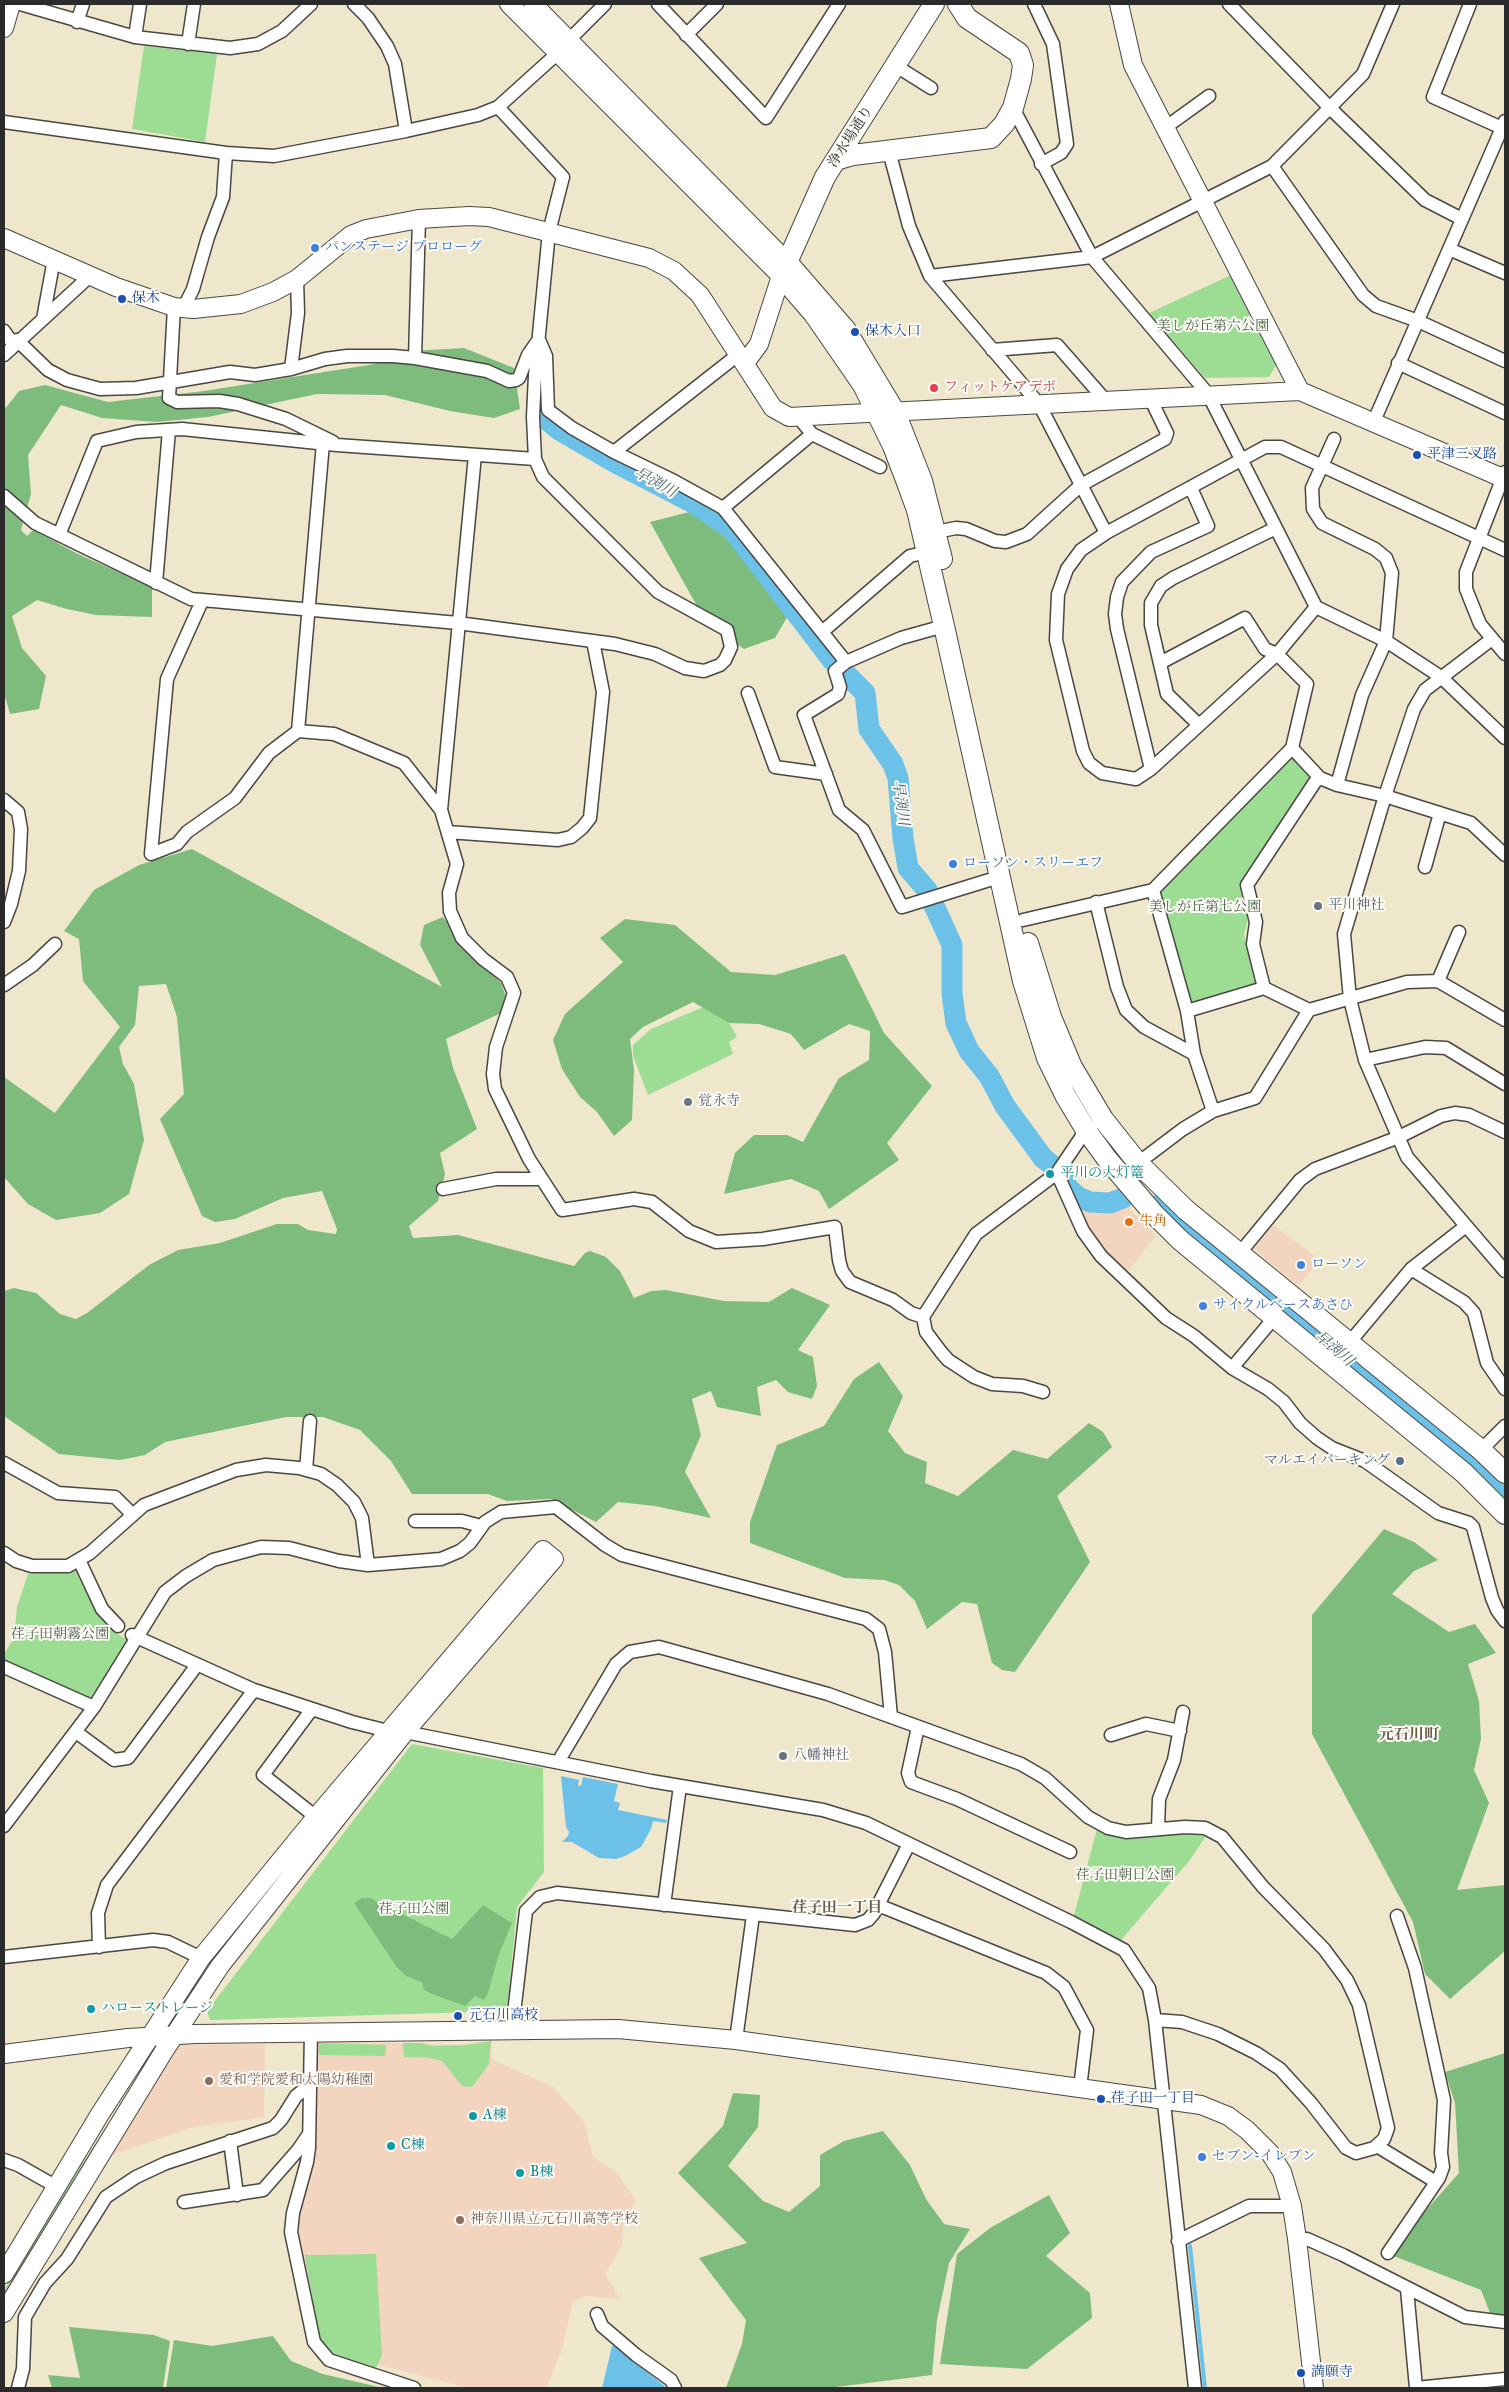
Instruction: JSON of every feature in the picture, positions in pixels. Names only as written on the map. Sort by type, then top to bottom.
[{"type":"main road","name":"浄水場通り","points":[[784,269],[825,176],[934,4]]},
{"type":"main road","points":[[836,160],[853,155],[991,138],[1004,124],[1014,108],[1023,65],[1019,52],[966,18],[958,4]]},
{"type":"main road","points":[[784,269],[845,329],[920,473],[936,532],[1039,985],[1072,1067],[1103,1119],[1138,1163],[1186,1210],[1481,1450],[1505,1474]]},
{"type":"main road","points":[[887,412],[927,552],[999,877],[1034,1020],[1047,1058],[1065,1095],[1107,1160],[1154,1214],[1180,1240],[1464,1473],[1505,1514]]},
{"type":"street","points":[[4,28],[11,4]]},
{"type":"street","points":[[20,4],[135,37],[230,48],[258,44],[282,31],[311,4]]},
{"type":"street","points":[[78,22],[82,4]]},
{"type":"street","points":[[135,37],[140,4]]},
{"type":"street","points":[[188,44],[194,4]]},
{"type":"street","points":[[354,4],[368,18],[387,46],[395,64],[406,131]]},
{"type":"street","points":[[509,4],[564,46],[784,269],[759,344],[614,452]]},
{"type":"street","points":[[533,4],[564,46]]},
{"type":"street","points":[[4,122],[226,153],[274,156],[307,152],[406,131],[498,108],[564,46],[605,4]]},
{"type":"street","points":[[658,4],[766,118],[839,4]]},
{"type":"street","points":[[686,35],[717,4]]},
{"type":"street","points":[[1034,4],[1053,44],[1067,144],[1061,153],[1041,164]]},
{"type":"street","points":[[1120,4],[1133,64],[1300,391]]},
{"type":"street","points":[[930,276],[1092,257],[1272,166],[1363,74],[1393,4]]},
{"type":"street","points":[[1374,421],[1504,124],[1433,98],[1470,4]]},
{"type":"street","points":[[1238,6],[1330,108],[1425,200],[1462,219]]},
{"type":"street","points":[[896,66],[931,88]]},
{"type":"street","points":[[1166,128],[1209,96]]},
{"type":"street","points":[[4,496],[35,523],[156,583],[202,601],[458,624],[593,641],[637,649],[685,668],[704,671],[720,665],[725,660],[731,647],[727,630],[658,592],[543,477],[535,459],[533,417],[535,375],[549,232],[563,177],[498,108]]},
{"type":"street","points":[[1014,108],[1041,164],[1092,257],[1208,394],[1316,607],[1386,641],[1441,677],[1505,738]]},
{"type":"street","points":[[889,151],[909,226],[930,276],[1039,404],[1106,533]]},
{"type":"street","points":[[226,153],[223,196],[208,237],[193,289],[179,308],[168,389],[177,402],[218,401],[238,404],[286,419],[322,435],[338,445]]},
{"type":"street","points":[[1272,166],[1363,295],[1376,306],[1418,321],[1505,360]]},
{"type":"street","points":[[4,238],[54,258],[116,287],[179,308],[241,304],[274,292],[297,279],[351,235],[383,225],[419,219],[479,216],[649,258],[674,271],[700,295],[773,408],[780,414],[799,418],[1208,394],[1300,391],[1504,476],[1466,572],[1466,589],[1480,624],[1505,654]]},
{"type":"street","points":[[415,358],[419,219]]},
{"type":"street","points":[[1449,249],[1505,273]]},
{"type":"street","points":[[42,319],[54,258]]},
{"type":"street","points":[[4,355],[15,342],[91,275]]},
{"type":"street","points":[[291,369],[298,313],[297,279]]},
{"type":"street","points":[[4,331],[48,370],[67,380],[88,387],[111,390],[168,389],[230,372],[255,375],[291,369],[325,359],[347,356],[415,358],[487,371],[509,381],[519,378],[528,355],[539,340]]},
{"type":"street","points":[[539,340],[546,356],[548,410],[572,428],[614,452],[674,481],[723,508],[822,632],[841,666],[840,687],[838,694],[804,715],[839,810],[864,830],[902,907],[999,877]]},
{"type":"street","points":[[992,350],[1057,346],[1106,401]]},
{"type":"street","points":[[1398,363],[1505,413]]},
{"type":"street","points":[[936,532],[966,528],[994,541],[1006,542],[1027,534],[1081,485],[1165,439],[1166,433],[1150,398]]},
{"type":"street","points":[[799,418],[812,434],[880,467]]},
{"type":"street","points":[[59,535],[97,441],[136,432],[182,429],[338,445],[535,459]]},
{"type":"street","points":[[156,583],[170,430]]},
{"type":"street","points":[[723,508],[812,434]]},
{"type":"street","points":[[1334,439],[1312,488],[1313,509],[1322,523],[1375,548],[1386,558],[1392,573],[1386,641],[1362,695],[1337,784]]},
{"type":"street","points":[[298,731],[307,609],[323,443]]},
{"type":"street","points":[[1316,607],[1277,654],[1151,769],[1136,779],[1102,773],[1089,763],[1083,751],[1056,640],[1057,601],[1067,568],[1081,550],[1106,533],[1265,447],[1281,447],[1505,550]]},
{"type":"street","points":[[475,455],[442,810],[457,864],[449,893],[450,911],[462,938],[483,959],[507,977],[514,993],[496,1047],[493,1074],[495,1089],[529,1159],[562,1210],[634,1198],[652,1202],[689,1231],[716,1242],[763,1239],[835,1227],[842,1272],[850,1282],[893,1300],[911,1312],[923,1317]]},
{"type":"street","points":[[1151,769],[1115,614],[1117,597],[1122,582],[1151,552],[1208,526],[1191,488]]},
{"type":"street","points":[[1199,725],[1167,694],[1151,625],[1151,603],[1161,586],[1276,528]]},
{"type":"street","points":[[822,632],[910,556],[927,552]]},
{"type":"street","points":[[202,601],[167,679],[151,854],[178,844],[187,832],[235,798],[269,753],[298,731],[334,734],[404,763],[442,810]]},
{"type":"street","points":[[1023,920],[1153,890],[1292,748],[1307,684],[1277,654],[1265,649],[1245,618],[1160,662]]},
{"type":"street","points":[[841,666],[901,638],[944,626]]},
{"type":"street","points":[[1492,639],[1425,690],[1414,709],[1385,796],[1344,934],[1350,999],[1365,1060],[1399,1138],[1416,1170],[1505,1272]]},
{"type":"street","points":[[448,832],[558,840],[571,837],[590,818],[603,692],[593,641]]},
{"type":"street","points":[[748,693],[775,767],[826,774]]},
{"type":"street","points":[[1292,748],[1320,778],[1471,823],[1505,855]]},
{"type":"street","points":[[1264,988],[1253,944],[1256,922],[1247,885],[1315,782],[1320,778]]},
{"type":"street","points":[[4,800],[18,812],[21,829],[20,871],[12,904],[4,922]]},
{"type":"street","points":[[1425,866],[1440,813]]},
{"type":"street","points":[[1153,890],[1187,1011],[1194,1054],[1214,1111]]},
{"type":"street","points":[[1096,902],[1117,987],[1126,1010],[1144,1027],[1194,1054]]},
{"type":"street","points":[[1438,981],[1458,932]]},
{"type":"street","points":[[4,985],[33,965],[55,944]]},
{"type":"street","points":[[1187,1011],[1264,988],[1309,1010],[1407,982],[1438,981],[1505,1020]]},
{"type":"street","points":[[1138,1163],[1183,1129],[1214,1111],[1255,1098],[1309,1010]]},
{"type":"street","points":[[1365,1060],[1425,1047],[1446,1048],[1505,1084]]},
{"type":"street","points":[[1239,1254],[1300,1180],[1315,1170],[1399,1138],[1441,1116],[1456,1113],[1469,1114],[1503,1126]]},
{"type":"street","points":[[1043,1392],[1023,1386],[992,1384],[974,1377],[948,1360],[941,1352],[926,1332],[923,1317],[976,1234],[1061,1168],[1086,1130],[1103,1119]]},
{"type":"street","points":[[1061,1168],[1083,1231],[1101,1256],[1160,1313],[1194,1336],[1232,1368],[1268,1389],[1284,1402],[1300,1423],[1317,1438],[1332,1448],[1365,1461],[1438,1513],[1469,1523],[1474,1527],[1492,1598],[1497,1610],[1505,1621]]},
{"type":"street","points":[[443,1189],[496,1180],[542,1179]]},
{"type":"street","points":[[1349,1343],[1411,1269],[1466,1226]]},
{"type":"street","points":[[1411,1269],[1464,1302],[1474,1313],[1487,1363],[1505,1389]]},
{"type":"street","points":[[1232,1368],[1274,1318]]},
{"type":"street","points":[[306,1470],[310,1421]]},
{"type":"street","points":[[1481,1450],[1505,1426]]},
{"type":"street","points":[[4,1463],[58,1493],[115,1497],[133,1515]]},
{"type":"street","points":[[4,1553],[16,1561],[32,1566],[68,1566],[90,1553],[144,1505],[236,1470],[266,1465],[306,1470],[321,1474],[337,1485],[354,1502],[362,1518],[368,1565]]},
{"type":"street","points":[[4,1826],[94,1707],[135,1637],[165,1592],[186,1576],[213,1560],[260,1547],[289,1548],[339,1561],[368,1565],[441,1558],[460,1551],[470,1543],[481,1526],[501,1512],[556,1506],[605,1545],[622,1555],[866,1619],[879,1629],[885,1652],[891,1717]]},
{"type":"street","points":[[415,1522],[462,1521],[481,1526]]},
{"type":"street","points":[[4,2274],[100,2114],[201,1958],[316,1816],[397,1731],[554,1559],[543,1550],[397,1731],[220,1966],[38,2253],[4,2313]]},
{"type":"street","points":[[79,1560],[102,1609],[118,1626]]},
{"type":"street","points":[[135,1637],[254,1690],[312,1709],[397,1731],[680,1786],[823,1810],[866,1823],[1124,1950],[1149,1988],[1155,2020],[1195,2388]]},
{"type":"street","points":[[558,1762],[616,1664],[630,1652],[659,1647],[828,1694],[1021,1764],[1045,1778],[1088,1817],[1108,1828],[1126,1832],[1205,1828],[1222,1837],[1263,1887],[1324,1949],[1347,1980],[1358,2005],[1388,2128],[1384,2139],[1377,2146],[1356,2153],[1346,2148],[1311,2103],[1280,2069],[1256,2053],[1209,2031],[1182,2022],[1155,2020]]},
{"type":"street","points":[[76,1732],[114,1760],[128,1758],[197,1665]]},
{"type":"street","points":[[4,1667],[94,1707]]},
{"type":"street","points":[[99,1947],[98,1913],[107,1885],[254,1690]]},
{"type":"street","points":[[312,1709],[263,1775],[316,1816]]},
{"type":"street","points":[[1158,1829],[1159,1800],[1174,1760],[1183,1712]]},
{"type":"street","points":[[1111,1736],[1146,1724],[1180,1731]]},
{"type":"street","points":[[918,1727],[908,1773],[911,1782],[957,1799],[1070,1852]]},
{"type":"street","points":[[664,1905],[680,1786]]},
{"type":"street","points":[[512,2030],[526,1910],[540,1897],[558,1893],[855,1925],[868,1920],[878,1905],[909,1844]]},
{"type":"street","points":[[878,1905],[1046,1973],[1064,1987],[1087,2030],[1080,2088]]},
{"type":"street","points":[[736,2040],[753,1915]]},
{"type":"street","points":[[1388,2253],[1436,2182],[1443,2167],[1441,2153],[1444,2100],[1415,1968],[1397,1916]]},
{"type":"street","points":[[4,1957],[154,1940],[168,1942],[201,1958]]},
{"type":"street","points":[[4,2054],[149,2037],[310,2031],[618,2029],[736,2040],[1201,2105],[1228,2116],[1246,2130],[1270,2153],[1282,2172],[1292,2206],[1298,2239],[1314,2388]]},
{"type":"street","points":[[310,2031],[307,2162],[293,2213],[291,2232],[314,2342],[329,2360],[414,2388]]},
{"type":"street","points":[[18,2388],[24,2369],[25,2317],[45,2283],[67,2259],[106,2197],[136,2177],[166,2163],[272,2128],[281,2120],[296,2096],[310,2085]]},
{"type":"street","points":[[184,2202],[263,2190],[298,2150],[309,2134]]},
{"type":"street","points":[[230,2141],[237,2195]]},
{"type":"street","points":[[1377,2146],[1436,2182]]},
{"type":"street","points":[[4,2160],[18,2165],[57,2187]]},
{"type":"street","points":[[1178,2241],[1249,2206],[1292,2206]]},
{"type":"street","points":[[1298,2239],[1307,2238],[1465,2317],[1505,2322]]},
{"type":"street","points":[[1407,2289],[1416,2388],[1505,2379]]},
{"type":"street","points":[[597,2314],[602,2326],[636,2355],[671,2380],[675,2388]]},
{"type":"shaded area","points":[[1125,1204],[1156,1236],[1124,1276],[1114,1267],[1088,1227],[1082,1213]]},
{"type":"shaded area","points":[[1273,1225],[1320,1260],[1298,1286],[1254,1249]]},
{"type":"shaded area","name":"神奈川県立元石川高等学校","points":[[492,2040],[491,2059],[553,2087],[584,2122],[593,2157],[617,2173],[636,2201],[623,2226],[622,2245],[605,2274],[620,2299],[587,2296],[573,2301],[562,2350],[546,2388],[469,2388],[336,2354],[317,2330],[293,2233],[315,2041],[460,2045]]},
{"type":"shaded area","name":"愛和学院愛和太陽幼稚園","points":[[265,2044],[264,2117],[190,2128],[112,2155],[175,2045]]},
{"type":"green space","points":[[144,46],[217,54],[205,142],[132,129]]},
{"type":"green space","name":"美しが丘第六公園","points":[[1231,275],[1276,365],[1269,377],[1205,378],[1149,313]]},
{"type":"green space","points":[[464,348],[514,368],[520,409],[494,418],[450,411],[385,395],[317,394],[208,417],[157,422],[102,418],[61,405],[28,455],[31,494],[21,530],[27,536],[33,530],[78,554],[152,587],[152,617],[96,615],[37,600],[12,616],[22,648],[46,676],[39,709],[10,714],[4,693],[4,410],[19,391],[45,385],[108,402],[204,391],[375,364],[411,351]]},
{"type":"green space","points":[[697,510],[747,553],[789,614],[775,638],[744,649],[706,622],[650,522]]},
{"type":"green space","name":"美しが丘第七公園","points":[[1291,753],[1315,778],[1242,883],[1249,915],[1244,935],[1260,983],[1190,1006],[1156,890]]},
{"type":"green space","points":[[192,849],[442,987],[420,945],[424,925],[443,917],[475,959],[501,983],[506,997],[503,1012],[446,1039],[453,1068],[477,1129],[440,1153],[445,1174],[438,1201],[409,1226],[413,1238],[458,1235],[574,1266],[585,1253],[590,1251],[606,1257],[620,1271],[634,1298],[651,1291],[666,1290],[724,1301],[769,1302],[792,1288],[830,1305],[798,1350],[813,1357],[817,1386],[812,1399],[788,1392],[776,1380],[757,1387],[761,1416],[717,1407],[711,1391],[692,1399],[701,1435],[685,1472],[711,1518],[655,1506],[618,1502],[596,1522],[551,1499],[507,1501],[488,1494],[412,1494],[391,1461],[360,1430],[323,1417],[286,1417],[165,1442],[145,1455],[120,1460],[59,1454],[4,1416],[4,1291],[14,1288],[36,1293],[60,1314],[76,1319],[87,1313],[149,1265],[178,1250],[220,1243],[277,1224],[298,1224],[308,1230],[336,1234],[337,1229],[322,1191],[283,1198],[235,1219],[215,1222],[202,1216],[160,1119],[184,1094],[177,1017],[166,984],[139,986],[135,1025],[119,1047],[123,1064],[134,1084],[144,1140],[129,1194],[100,1213],[56,1220],[28,1204],[4,1177],[4,1077],[55,1113],[120,1027],[83,981],[79,939],[64,931],[94,890],[139,865]]},
{"type":"green space","points":[[625,919],[675,925],[731,972],[775,975],[844,954],[884,1033],[932,1086],[887,1143],[899,1160],[829,1209],[819,1191],[791,1179],[724,1194],[735,1153],[754,1135],[787,1135],[803,1142],[839,1078],[869,1060],[870,1031],[849,1024],[804,1050],[791,1034],[759,1024],[729,1023],[693,1002],[643,1027],[630,1039],[634,1070],[632,1120],[614,1136],[597,1112],[580,1097],[562,1069],[553,1040],[565,1014],[623,962],[600,938]]},
{"type":"green space","points":[[706,1006],[730,1024],[737,1037],[729,1042],[733,1054],[648,1095],[633,1056],[633,1045],[651,1029]]},
{"type":"green space","points":[[879,1362],[903,1396],[888,1431],[905,1453],[927,1462],[925,1483],[958,1496],[1013,1450],[1047,1459],[1089,1423],[1103,1432],[1112,1447],[1057,1496],[1090,1562],[1015,1672],[1002,1670],[992,1663],[977,1604],[962,1602],[927,1629],[915,1601],[899,1585],[884,1580],[845,1578],[750,1543],[750,1522],[777,1445],[824,1426],[854,1379]]},
{"type":"green space","points":[[1384,1529],[1414,1542],[1438,1560],[1414,1571],[1392,1594],[1449,1632],[1475,1624],[1496,1653],[1468,1664],[1479,1701],[1481,1739],[1474,1770],[1489,1803],[1457,1890],[1505,1885],[1505,1951],[1450,1999],[1425,1974],[1413,1922],[1312,1734],[1312,1615]]},
{"type":"green space","name":"荏子田朝霧公園","points":[[76,1570],[78,1577],[109,1629],[129,1641],[90,1699],[4,1660],[4,1654],[14,1638],[17,1607],[28,1574]]},
{"type":"green space","name":"荏子田公園","points":[[412,1744],[543,1768],[544,1872],[517,1907],[507,2011],[210,2020],[207,2011]]},
{"type":"green space","points":[[378,1751],[235,1937],[207,1967],[177,2014],[175,2013],[217,1949]]},
{"type":"green space","name":"荏子田朝日公園","points":[[1097,1829],[1115,1837],[1147,1837],[1176,1833],[1206,1836],[1190,1860],[1121,1940],[1074,1915]]},
{"type":"green space","points":[[362,1898],[370,1898],[452,1939],[483,1905],[512,1923],[499,1954],[488,1993],[484,2000],[475,1996],[465,2006],[424,1990],[422,1982],[406,1976],[396,1966],[354,1903]]},
{"type":"green space","points":[[491,2041],[489,2064],[472,2087],[462,2086],[442,2061],[429,2058],[404,2057],[403,2043],[422,2043],[432,2046],[465,2045]]},
{"type":"green space","points":[[319,2043],[386,2045],[385,2056],[319,2055]]},
{"type":"green space","points":[[1505,2053],[1505,2318],[1492,2318],[1481,2290],[1391,2255],[1409,2229],[1459,2173],[1455,2103],[1445,2072]]},
{"type":"green space","points":[[733,2093],[760,2095],[758,2127],[728,2166],[763,2201],[789,2212],[820,2186],[820,2155],[844,2141],[883,2131],[910,2165],[926,2199],[944,2224],[970,2229],[949,2263],[937,2320],[932,2375],[828,2388],[726,2388],[742,2344],[746,2320],[699,2258],[747,2243],[678,2173],[723,2126]]},
{"type":"green space","points":[[119,2110],[114,2122],[36,2243],[4,2299],[4,2290],[26,2252],[104,2130]]},
{"type":"green space","points":[[1049,2195],[1070,2233],[1046,2256],[1090,2293],[1092,2318],[1027,2369],[940,2364],[957,2254],[990,2228]]},
{"type":"green space","points":[[376,2254],[382,2355],[376,2368],[333,2354],[323,2344],[318,2332],[305,2255]]},
{"type":"green space","points":[[69,2327],[154,2335],[170,2341],[163,2388],[52,2388],[48,2375],[80,2378]]},
{"type":"green space","points":[[273,2336],[291,2361],[323,2374],[383,2388],[166,2388],[174,2340],[212,2346]]},
{"type":"water","points":[[561,1776],[579,1780],[578,1785],[581,1786],[583,1777],[618,1784],[614,1801],[620,1803],[618,1810],[667,1820],[666,1823],[653,1821],[651,1829],[641,1847],[616,1859],[599,1858],[572,1842],[562,1842],[569,1832],[566,1827]]},
{"type":"water","points":[[612,2346],[665,2386],[662,2388],[602,2388]]},
{"type":"waterway","name":"早渕川","points":[[540,414],[559,430],[614,462],[697,505],[732,529],[832,660],[865,693],[869,729],[893,764],[898,778],[903,838],[908,868],[927,890],[952,945],[952,994],[956,1023],[969,1051],[989,1076],[1005,1106],[1043,1158],[1062,1173],[1068,1188],[1078,1197],[1090,1202],[1110,1203],[1123,1198]]},
{"type":"waterway","name":"早渕川","points":[[1160,1204],[1429,1427],[1505,1497]]},
{"type":"waterway","points":[[1190,2246],[1205,2388]]},
{"type":"place","name":"パンステージ プロローグ","points":[[315,248]]},
{"type":"place","name":"保木","points":[[122,299]]},
{"type":"place","name":"保木入口","points":[[855,332]]},
{"type":"place","name":"フィットケアデポ","points":[[934,388]]},
{"type":"place","name":"平津三叉路","points":[[1417,455]]},
{"type":"place","name":"ローソン・スリーエフ","points":[[953,864]]},
{"type":"place","name":"平川神社","points":[[1318,906]]},
{"type":"place","name":"覚永寺","points":[[688,1102]]},
{"type":"place","name":"平川の大灯篭","points":[[1050,1174]]},
{"type":"place","name":"牛角","points":[[1129,1222]]},
{"type":"place","name":"ローソン","points":[[1301,1265]]},
{"type":"place","name":"サイクルベースあさひ","points":[[1203,1306]]},
{"type":"place","name":"マルエイパーキング","points":[[1400,1461]]},
{"type":"place","name":"八幡神社","points":[[783,1756]]},
{"type":"place","name":"ハローストレージ","points":[[91,2009]]},
{"type":"place","name":"元石川高校","points":[[458,2016]]},
{"type":"place","name":"愛和学院愛和太陽幼稚園","points":[[209,2081]]},
{"type":"place","name":"荏子田一丁目","points":[[1101,2099]]},
{"type":"place","name":"A棟","points":[[473,2116]]},
{"type":"place","name":"C棟","points":[[391,2146]]},
{"type":"place","name":"セブン-イレブン","points":[[1202,2157]]},
{"type":"place","name":"B棟","points":[[520,2173]]},
{"type":"place","name":"神奈川県立元石川高等学校","points":[[460,2220]]},
{"type":"place","name":"満願寺","points":[[1301,2373]]},
{"type":"district","name":"元石川町","points":[[1409,1735]]},
{"type":"district","name":"荏子田一丁目","points":[[837,1908]]}]
